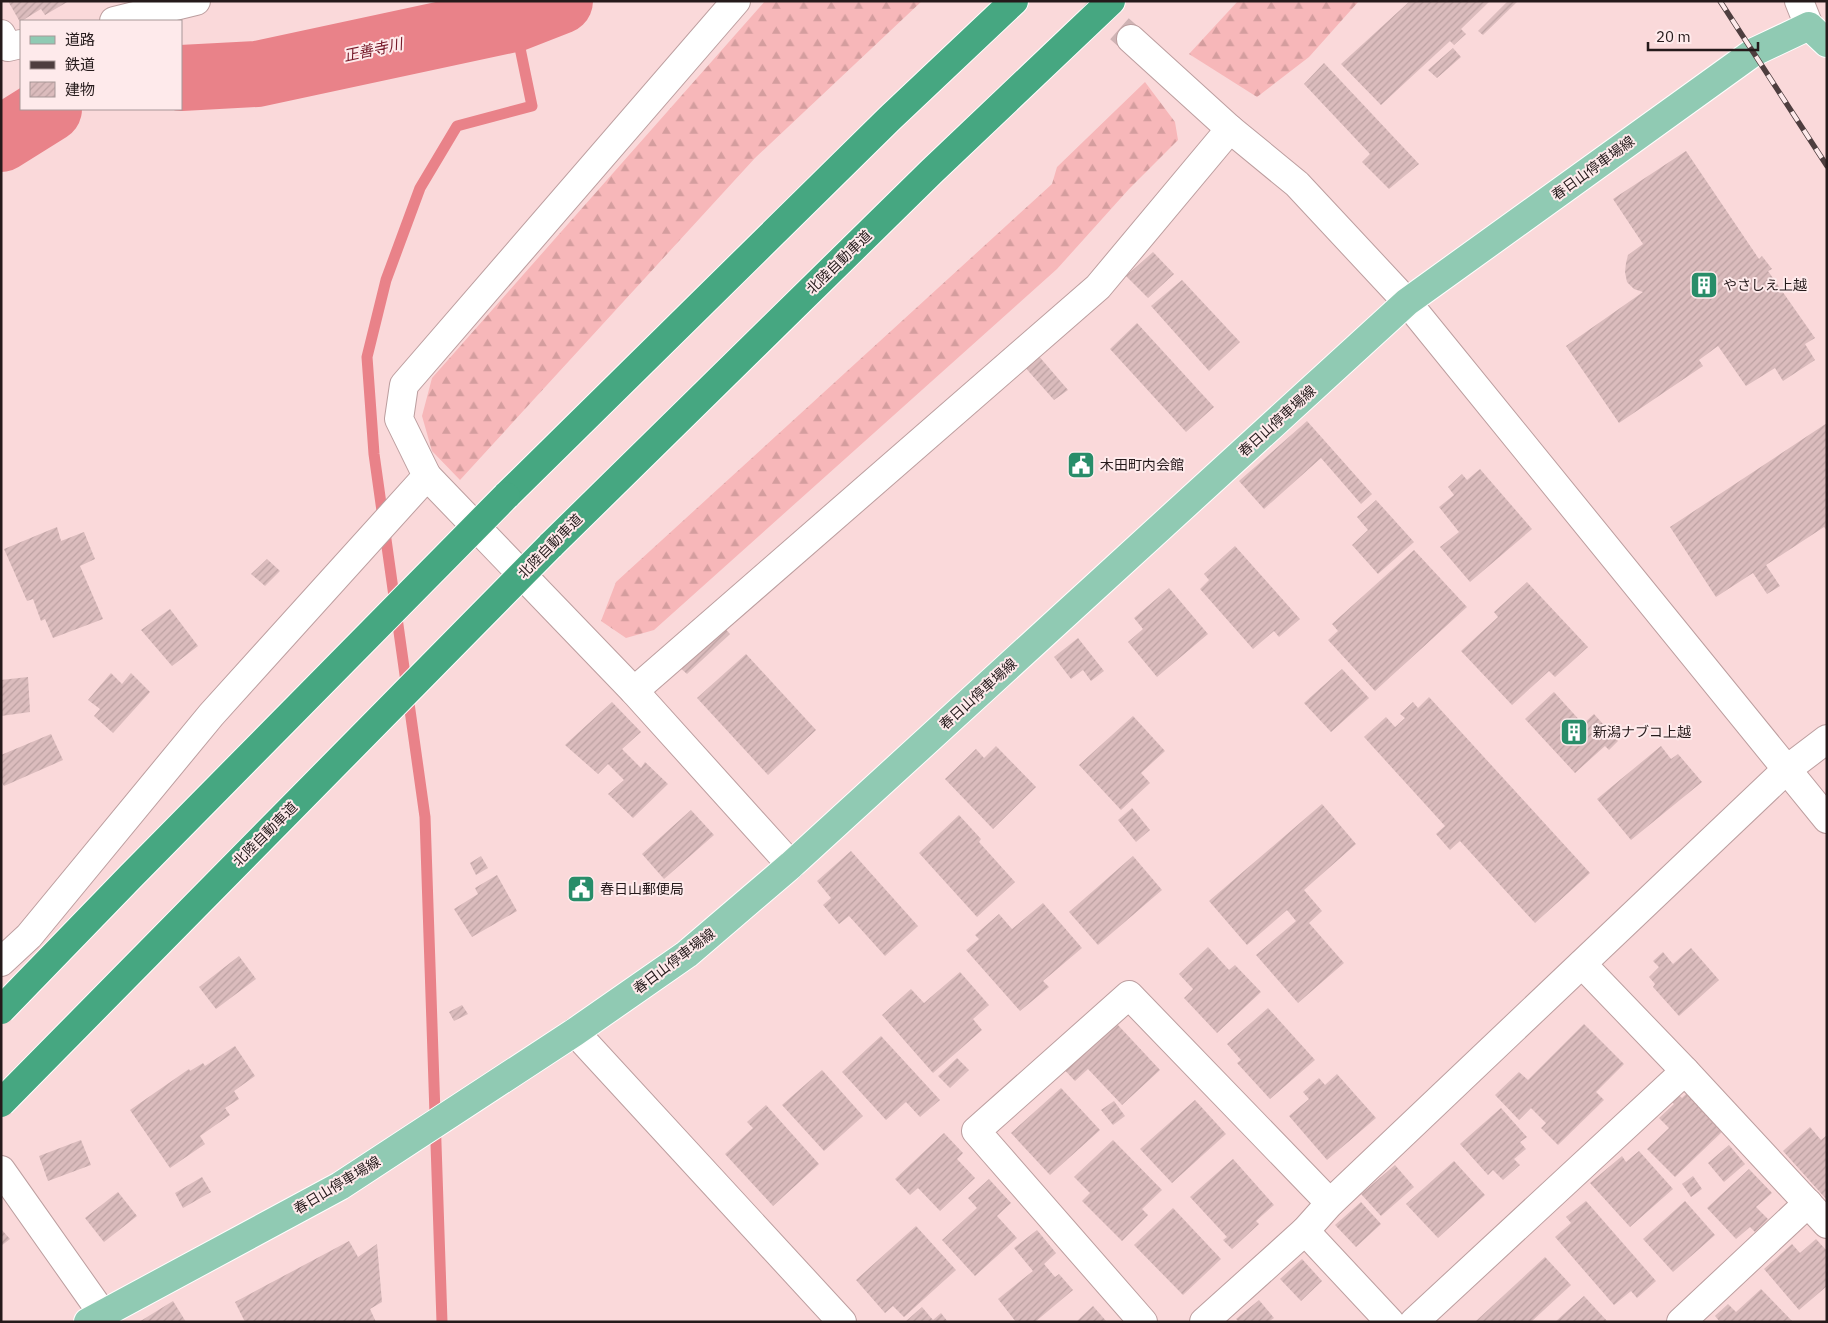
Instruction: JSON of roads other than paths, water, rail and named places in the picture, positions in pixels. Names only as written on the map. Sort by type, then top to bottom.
[{"type":"highway","points":[[1,1010],[506,496],[882,126],[1014,1]]},
{"type":"highway","name":"北陸自動車道","points":[[1,1103],[550,546],[931,172],[1111,1]]},
{"type":"main road","name":"春日山停車場線","points":[[95,1318],[340,1186],[575,1032],[687,954],[791,865],[1407,302],[1754,52],[1811,23]]},
{"type":"street","points":[[118,20],[196,1]]},
{"type":"street","points":[[736,1],[404,385],[398,419],[427,476],[634,691],[791,865]]},
{"type":"street","points":[[1,34],[8,47],[20,44]]},
{"type":"street","points":[[1131,39],[1230,129],[1297,184],[1407,302],[1827,819]]},
{"type":"street","points":[[634,691],[1098,287],[1230,129]]},
{"type":"street","points":[[1,962],[29,936],[211,715],[427,476]]},
{"type":"street","points":[[1204,1322],[1305,1231],[1330,1203],[1786,770],[1827,739]]},
{"type":"street","points":[[1582,964],[1685,1070],[1827,1224]]},
{"type":"street","points":[[1143,1322],[976,1131],[1129,995],[1330,1203]]},
{"type":"street","points":[[575,1032],[842,1322]]},
{"type":"street","points":[[1414,1322],[1685,1070]]},
{"type":"street","points":[[1,1170],[95,1318]]},
{"type":"street","points":[[1681,1322],[1808,1203]]},
{"type":"street","points":[[1305,1231],[1390,1322]]},
{"type":"waterway","name":"正善寺川","points":[[182,78],[257,74],[514,19],[560,1]]},
{"type":"waterway","points":[[442,1322],[425,817],[374,454],[367,357],[386,280],[420,188],[457,126],[532,106],[514,19]]},
{"type":"waterway","name":"正善寺川","points":[[1,139],[47,110]]},
{"type":"tunnel","points":[[1088,1],[1131,39]]},
{"type":"railway","points":[[1720,1],[1827,166]]},
{"type":"place","name":"やさしえ上越","points":[[1704,285]]},
{"type":"place","name":"木田町内会館","points":[[1081,465]]},
{"type":"place","name":"新潟ナブコ上越","points":[[1574,732]]},
{"type":"place","name":"春日山郵便局","points":[[581,889]]}]
